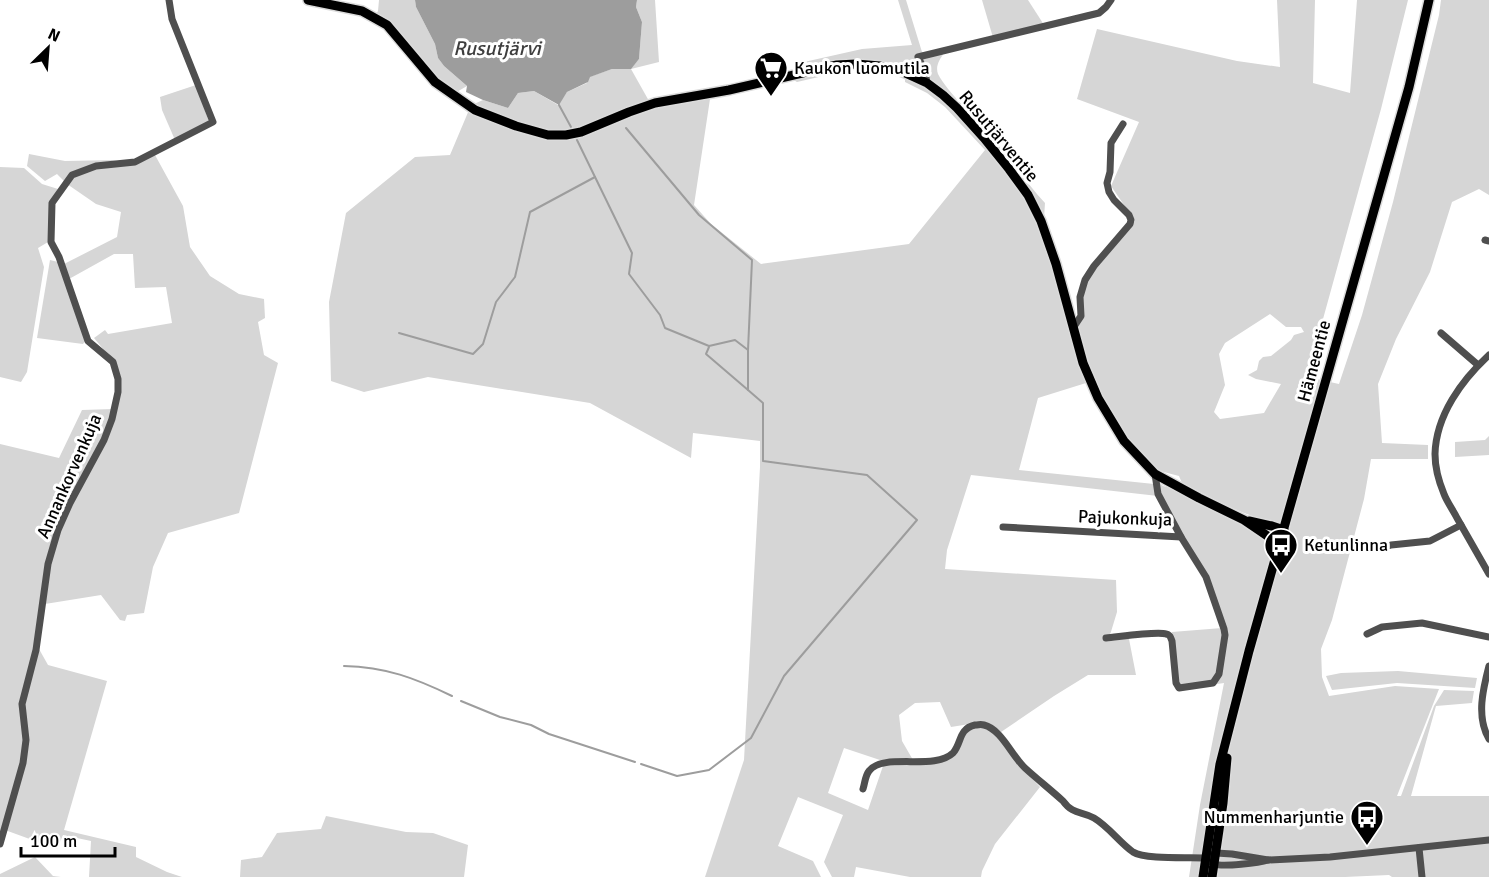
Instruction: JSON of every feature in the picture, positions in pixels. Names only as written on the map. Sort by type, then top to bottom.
[{"type":"main road","name":"Rusutjärventie","points":[[309,0],[362,11],[387,25],[435,82],[475,110],[516,126],[548,135],[581,132],[655,103],[729,90],[837,65],[880,66],[903,72],[927,83],[943,95],[971,123],[1028,195],[1041,221],[1056,264],[1083,363],[1098,398],[1124,441],[1155,474],[1281,542]]},
{"type":"main road","name":"Hämeentie","points":[[1203,877],[1220,764],[1249,651],[1412,76],[1430,0]]},
{"type":"main road","name":"Rusutjärventie","points":[[1244,520],[1284,530]]},
{"type":"main road","name":"Hämeentie","points":[[1212,877],[1230,731]]},
{"type":"street","name":"Annankorvenkuja","points":[[0,844],[23,763],[26,740],[22,704],[36,650],[48,564],[58,530],[104,440],[116,407],[118,379],[113,362],[88,340],[59,257],[51,242],[52,203],[72,175],[96,166],[135,162],[213,122],[172,19],[169,0]]},
{"type":"street","points":[[927,83],[925,71],[918,57],[1099,13],[1111,0]]},
{"type":"street","points":[[1073,328],[1081,316],[1080,297],[1085,280],[1131,220],[1114,200],[1107,183],[1112,143],[1123,124]]},
{"type":"street","points":[[1441,333],[1478,365]]},
{"type":"street","points":[[1489,355],[1460,388],[1448,408],[1440,427],[1435,456],[1444,496],[1489,574]]},
{"type":"street","name":"Pajukonkuja","points":[[1155,474],[1158,495],[1180,537]]},
{"type":"street","points":[[1380,549],[1391,545],[1430,541],[1461,525]]},
{"type":"street","name":"Pajukonkuja","points":[[1003,527],[1180,537]]},
{"type":"street","points":[[1106,638],[1166,634],[1172,641],[1176,683],[1179,688],[1213,683],[1219,674],[1224,628],[1206,577],[1180,537]]},
{"type":"street","points":[[1367,634],[1382,627],[1422,623],[1489,637]]},
{"type":"street","points":[[1489,666],[1482,702],[1484,731],[1489,739]]},
{"type":"street","points":[[863,789],[867,774],[873,767],[884,763],[932,761],[945,758],[954,751],[965,730],[982,724],[994,729],[1023,766],[1067,806],[1075,812],[1097,820],[1140,856],[1206,858],[1216,853],[1268,860],[1330,857],[1489,840]]},
{"type":"street","points":[[1419,848],[1422,877]]},
{"type":"street","points":[[1206,858],[1214,864],[1230,865],[1268,860]]},
{"type":"shaded area","points":[[379,0],[415,0],[416,7],[435,44],[438,58],[467,86],[455,93],[474,104],[483,100],[508,108],[518,93],[534,91],[558,105],[567,92],[587,83],[589,77],[612,69],[631,68],[639,59],[642,22],[636,7],[637,0],[655,0],[659,62],[631,69],[649,101],[786,72],[805,67],[804,62],[862,49],[912,45],[898,0],[906,0],[922,52],[944,53],[937,68],[942,81],[990,134],[1045,203],[1044,218],[1058,254],[1076,325],[1086,283],[1135,221],[1111,186],[1139,122],[1077,99],[1097,29],[1237,61],[1280,67],[1277,0],[1315,0],[1313,83],[1350,93],[1357,0],[1408,0],[1381,109],[1307,377],[1339,384],[1362,315],[1393,202],[1441,0],[1489,0],[1489,195],[1479,189],[1452,202],[1430,272],[1396,339],[1378,384],[1382,443],[1428,445],[1428,459],[1371,459],[1364,499],[1332,620],[1321,649],[1322,677],[1329,696],[1395,686],[1439,689],[1397,796],[1401,796],[1434,706],[1444,690],[1474,691],[1472,703],[1436,706],[1411,796],[1489,796],[1489,877],[1392,877],[1389,875],[1189,877],[1200,805],[1224,683],[1176,690],[1172,632],[1222,628],[1207,583],[1158,496],[971,475],[947,550],[945,569],[1116,580],[1117,612],[1110,635],[1129,639],[1136,675],[1088,675],[1001,732],[982,722],[951,727],[940,702],[915,703],[899,715],[902,741],[913,760],[883,761],[844,748],[828,793],[868,810],[883,766],[947,760],[970,729],[982,726],[993,731],[1040,787],[995,844],[981,877],[910,877],[856,867],[854,877],[832,877],[824,862],[843,815],[798,797],[778,846],[813,861],[821,877],[705,877],[744,760],[760,441],[693,433],[691,458],[590,403],[428,377],[364,392],[331,381],[329,302],[346,213],[415,157],[450,155],[469,110],[375,16]],"holes":[[[846,69],[875,69],[905,78],[905,82],[927,93],[945,107],[985,150],[909,244],[761,264],[711,224],[694,205],[710,99],[792,79],[797,82]],[[1270,314],[1286,327],[1301,327],[1304,332],[1294,335],[1271,356],[1263,357],[1259,361],[1257,370],[1248,375],[1281,384],[1264,413],[1220,419],[1214,412],[1225,385],[1219,354],[1225,343]],[[1090,383],[1136,457],[1160,471],[1179,476],[1182,483],[1225,505],[1270,521],[1266,539],[1171,488],[1163,486],[1155,479],[1154,484],[1019,470],[1038,398]]]},
{"type":"shaded area","points":[[982,0],[1028,0],[1046,28],[994,41]]},
{"type":"shaded area","points":[[196,85],[209,122],[175,140],[162,110],[160,97]]},
{"type":"shaded area","points":[[29,154],[65,161],[117,160],[95,164],[64,181],[57,174],[45,181],[27,166]]},
{"type":"shaded area","points":[[155,155],[183,206],[190,247],[210,276],[239,294],[264,299],[265,318],[258,322],[264,355],[278,363],[239,513],[168,533],[153,567],[144,613],[127,615],[125,621],[120,620],[101,595],[45,604],[50,564],[72,503],[106,440],[121,378],[94,338],[105,330],[108,334],[172,323],[166,287],[135,288],[133,254],[114,254],[69,279],[64,264],[117,237],[121,212],[96,204],[67,184],[74,176],[96,168]]},
{"type":"shaded area","points":[[0,167],[24,168],[42,184],[58,189],[50,202],[48,242],[38,248],[44,267],[27,372],[21,382],[0,377]]},
{"type":"shaded area","points":[[50,260],[58,262],[86,340],[83,344],[37,338]]},
{"type":"shaded area","points":[[113,409],[102,439],[56,529],[35,648],[20,704],[24,740],[21,761],[0,835],[0,444],[59,458],[82,410]]},
{"type":"shaded area","points":[[1489,436],[1489,455],[1455,457],[1455,442],[1485,440]]},
{"type":"shaded area","points":[[39,649],[48,665],[107,681],[64,830],[136,847],[136,857],[182,877],[89,877],[91,841],[63,835],[57,849],[5,830],[25,762],[24,705]]},
{"type":"shaded area","points":[[1398,671],[1477,678],[1475,688],[1397,683],[1332,690],[1326,676],[1341,673]]},
{"type":"shaded area","points":[[326,816],[406,832],[433,833],[468,845],[464,877],[240,877],[241,860],[262,857],[277,833],[321,829]]},
{"type":"shaded area","points":[[35,857],[53,876],[61,877],[0,877],[0,874]]},
{"type":"water","name":"Rusutjärvi","points":[[415,0],[637,0],[636,7],[642,22],[639,59],[631,69],[612,69],[590,77],[588,82],[567,92],[559,105],[534,91],[518,93],[508,108],[466,92],[467,86],[438,58],[435,44],[416,7]]},
{"type":"waterway","points":[[559,105],[571,127]]},
{"type":"waterway","points":[[626,128],[699,215],[752,260],[748,350]]},
{"type":"waterway","points":[[577,140],[632,253],[629,274],[660,315],[665,328],[709,346],[735,340],[748,350],[748,390],[763,403],[763,461],[867,475],[917,520],[784,676],[751,738],[709,770],[677,776],[641,764]]},
{"type":"waterway","points":[[399,333],[473,354],[483,344],[496,302],[515,277],[530,212],[595,177]]},
{"type":"waterway","points":[[709,347],[706,354],[748,390]]},
{"type":"waterway","points":[[344,666],[387,671],[452,696]]},
{"type":"waterway","points":[[461,701],[500,717],[531,725],[549,734],[635,762]]},
{"type":"place","name":"Kaukon luomutila","points":[[771,97]]},
{"type":"place","name":"Ketunlinna","points":[[1281,574]]},
{"type":"place","name":"Nummenharjuntie","points":[[1367,846]]}]
